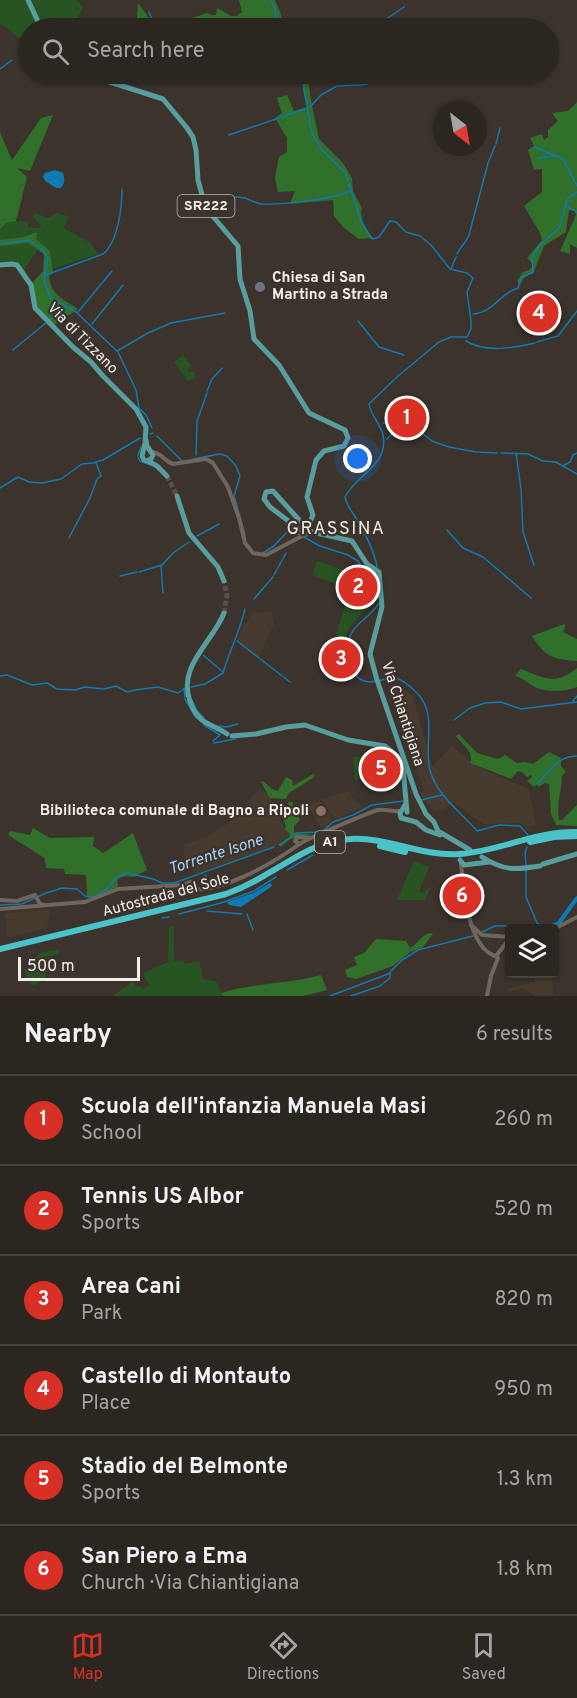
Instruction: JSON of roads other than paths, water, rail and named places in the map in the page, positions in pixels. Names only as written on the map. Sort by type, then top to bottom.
[{"type":"highway","name":"Autostrada del Sole","points":[[0,951],[226,894],[256,881],[306,850],[332,841],[369,840],[426,852],[459,855],[476,853],[550,833],[577,832]]},
{"type":"highway","name":"Autostrada del Sole","points":[[536,838],[577,836]]},
{"type":"main road","points":[[28,0],[36,18]]},
{"type":"main road","name":"Via Chiantigiana","points":[[117,84],[161,98],[174,111],[194,141],[197,152],[198,180],[205,205],[238,246],[240,279],[250,310],[254,339],[280,367],[309,413],[315,418],[342,428],[348,435],[348,440],[343,447],[324,452],[316,460],[307,497],[313,515],[309,522],[300,521],[274,491],[267,492],[264,496],[266,502],[292,525],[352,541],[367,564],[376,570],[382,587],[382,607],[370,654],[419,800],[429,820],[440,833],[504,868],[520,870],[577,854]]},
{"type":"main road","name":"Via di Tizzano","points":[[0,265],[17,265],[31,285],[35,309],[136,409],[146,425],[146,440],[150,454]]},
{"type":"main road","points":[[150,454],[167,476]]},
{"type":"main road","points":[[177,496],[187,528],[213,561],[224,581]]},
{"type":"main road","points":[[224,613],[190,670],[187,684],[189,699],[201,719],[232,733],[256,734],[305,725],[348,740],[385,746],[396,754],[401,762],[405,776],[405,814]]},
{"type":"main road","points":[[405,814],[418,821],[429,820]]},
{"type":"main road","points":[[405,814],[427,830],[452,843],[463,865],[468,865]]},
{"type":"main road","points":[[427,830],[435,828],[429,820]]},
{"type":"main road","points":[[427,830],[424,824],[429,820]]},
{"type":"main road","points":[[476,853],[482,861],[478,864]]},
{"type":"main road","name":"Via Chiantigiana","points":[[468,865],[490,862]]},
{"type":"street","points":[[150,454],[173,464],[206,459],[213,463],[228,487],[245,543],[253,553],[266,555],[312,532]]},
{"type":"street","points":[[0,900],[37,900],[47,905],[85,902],[123,889],[188,885],[199,890],[207,890],[257,870],[291,850],[299,842],[373,812],[405,814]]},
{"type":"street","points":[[459,855],[470,921],[495,957]]},
{"type":"street","points":[[462,875],[468,865]]},
{"type":"street","points":[[0,909],[37,900]]},
{"type":"street","points":[[559,928],[577,917]]},
{"type":"street","points":[[477,934],[505,937]]},
{"type":"street","points":[[487,996],[495,957],[505,944]]},
{"type":"water","points":[[55,170],[63,173],[64,181],[61,188],[56,188],[45,181],[43,176]]},
{"type":"water","points":[[270,883],[271,887],[241,907],[229,905],[227,902],[253,893]]},
{"type":"waterway","points":[[271,0],[276,18]]},
{"type":"waterway","points":[[388,18],[404,7]]},
{"type":"waterway","points":[[149,12],[151,18]]},
{"type":"waterway","points":[[0,69],[12,60]]},
{"type":"waterway","points":[[304,84],[312,133],[321,149],[345,172],[361,221],[371,238],[379,237],[390,221],[396,222],[406,232],[420,236],[431,245],[450,269],[467,273],[473,278],[467,292],[471,321],[471,329],[467,337],[451,337],[439,342],[369,404],[382,431],[384,446],[377,462],[345,497],[374,555],[377,567]]},
{"type":"waterway","points":[[310,107],[321,95],[337,86],[366,84]]},
{"type":"waterway","points":[[229,135],[305,109]]},
{"type":"waterway","points":[[496,144],[500,128]]},
{"type":"waterway","points":[[457,254],[469,235],[488,163],[495,146]]},
{"type":"waterway","points":[[535,147],[563,159],[577,186]]},
{"type":"waterway","points":[[539,158],[553,156]]},
{"type":"waterway","points":[[43,276],[103,254],[108,249],[116,233],[122,189]]},
{"type":"waterway","points":[[208,203],[222,198],[235,197],[260,204],[281,204],[320,199],[350,191]]},
{"type":"waterway","points":[[473,314],[486,310],[518,288],[521,278],[533,272],[532,257],[539,246],[559,228],[568,198],[577,192]]},
{"type":"waterway","points":[[566,206],[577,212]]},
{"type":"waterway","points":[[0,244],[29,240],[42,249],[48,259],[45,281],[50,296],[54,302],[76,312],[118,352],[136,390],[139,408],[146,415],[152,428]]},
{"type":"waterway","points":[[451,269],[456,257]]},
{"type":"waterway","points":[[78,312],[112,271]]},
{"type":"waterway","points":[[92,324],[123,285]]},
{"type":"waterway","points":[[50,320],[65,308]]},
{"type":"waterway","points":[[537,342],[558,336],[577,311]]},
{"type":"waterway","points":[[117,351],[171,323],[225,313]]},
{"type":"waterway","points":[[358,321],[379,347],[404,355]]},
{"type":"waterway","points":[[13,350],[47,322]]},
{"type":"waterway","points":[[466,341],[490,348],[509,348],[535,343]]},
{"type":"waterway","points":[[207,391],[212,379],[222,368]]},
{"type":"waterway","points":[[196,455],[197,421],[207,393]]},
{"type":"waterway","points":[[383,423],[392,424]]},
{"type":"waterway","points":[[401,426],[417,429],[432,441],[449,447],[497,453]]},
{"type":"waterway","points":[[387,439],[393,433]]},
{"type":"waterway","points":[[157,436],[182,461]]},
{"type":"waterway","points":[[0,488],[18,477],[29,482],[42,483],[61,479],[82,464],[103,460],[140,438]]},
{"type":"waterway","points":[[138,455],[141,447]]},
{"type":"waterway","points":[[501,453],[528,454],[543,461],[556,462],[577,474]]},
{"type":"waterway","points":[[516,453],[521,489],[523,532],[534,565]]},
{"type":"waterway","points":[[563,466],[570,462],[573,455],[577,453]]},
{"type":"waterway","points":[[193,459],[220,454],[227,456],[236,466],[240,476],[234,496],[245,535]]},
{"type":"waterway","points":[[138,457],[140,461],[150,465]]},
{"type":"waterway","points":[[69,538],[90,498],[97,479],[101,476],[96,463]]},
{"type":"waterway","points":[[197,536],[219,524]]},
{"type":"waterway","points":[[447,530],[463,548],[483,557],[531,598]]},
{"type":"waterway","points":[[263,553],[274,546],[287,532],[300,535]]},
{"type":"waterway","points":[[304,537],[358,561],[378,593]]},
{"type":"waterway","points":[[139,572],[162,565],[173,553],[189,542]]},
{"type":"waterway","points":[[274,575],[286,553]]},
{"type":"waterway","points":[[161,566],[163,593]]},
{"type":"waterway","points":[[372,581],[376,571]]},
{"type":"waterway","points":[[120,576],[137,572]]},
{"type":"waterway","points":[[254,599],[273,577]]},
{"type":"waterway","points":[[379,603],[351,635],[349,651],[357,677],[367,682],[394,677],[418,694],[424,703],[429,721],[428,760],[433,779],[443,795],[477,831],[499,825],[520,826],[528,835]]},
{"type":"waterway","points":[[191,687],[205,684],[223,673],[245,609]]},
{"type":"waterway","points":[[237,641],[290,682]]},
{"type":"waterway","points":[[203,655],[223,672]]},
{"type":"waterway","points":[[0,676],[7,675],[32,685],[47,683],[57,689],[75,690],[85,687],[104,689],[116,686],[127,692],[158,687],[178,693],[185,688]]},
{"type":"waterway","points":[[184,689],[185,697]]},
{"type":"waterway","points":[[573,701],[577,696]]},
{"type":"waterway","points":[[185,699],[196,718]]},
{"type":"waterway","points":[[192,700],[197,711],[204,718]]},
{"type":"waterway","points":[[454,720],[470,708],[485,703],[501,702],[521,709],[577,702]]},
{"type":"waterway","points":[[219,726],[238,724]]},
{"type":"waterway","points":[[204,725],[220,735],[213,741]]},
{"type":"waterway","points":[[214,743],[235,739]]},
{"type":"waterway","points":[[537,784],[554,765],[564,759],[577,756]]},
{"type":"waterway","name":"Torrente Isone","points":[[421,800],[442,795]]},
{"type":"waterway","name":"Torrente Isone","points":[[324,830],[333,822],[372,805],[404,801]]},
{"type":"waterway","name":"Torrente Isone","points":[[279,845],[296,833],[319,832]]},
{"type":"waterway","name":"Torrente Isone","points":[[0,905],[22,904],[62,888],[77,889],[85,896],[94,897],[107,889],[117,877],[127,873],[162,883],[174,883],[274,847]]},
{"type":"waterway","points":[[526,865],[527,847]]},
{"type":"waterway","points":[[287,870],[313,855]]},
{"type":"waterway","points":[[480,933],[495,926],[538,925],[526,897],[526,870]]},
{"type":"waterway","points":[[203,888],[206,875]]},
{"type":"waterway","points":[[179,914],[254,891],[276,877]]},
{"type":"waterway","points":[[557,924],[577,898]]},
{"type":"waterway","points":[[207,911],[242,914]]},
{"type":"waterway","points":[[247,914],[253,930]]},
{"type":"waterway","points":[[162,918],[169,917]]},
{"type":"waterway","points":[[330,996],[388,974],[402,960],[418,950],[473,936]]},
{"type":"waterway","points":[[351,996],[380,986],[390,978],[390,973]]},
{"type":"tunnel","points":[[167,476],[177,496]]},
{"type":"tunnel","points":[[224,581],[227,596],[224,613]]},
{"type":"place","name":"Chiesa di San Martino a Strada","points":[[260,287]]},
{"type":"place","name":"Castello di Montauto","points":[[539,313]]},
{"type":"place","name":"Scuola dell'infanzia Manuela Masi","points":[[407,418]]},
{"type":"place","name":"Tennis US Albor","points":[[358,587]]},
{"type":"place","name":"Area Cani","points":[[341,659]]},
{"type":"place","name":"Stadio del Belmonte","points":[[381,769]]},
{"type":"place","name":"Bibilioteca comunale di Bagno a Ripoli","points":[[321,811]]},
{"type":"place","name":"San Piero a Ema","points":[[462,896]]},
{"type":"district","name":"GRASSINA","points":[[336,529]]}]
